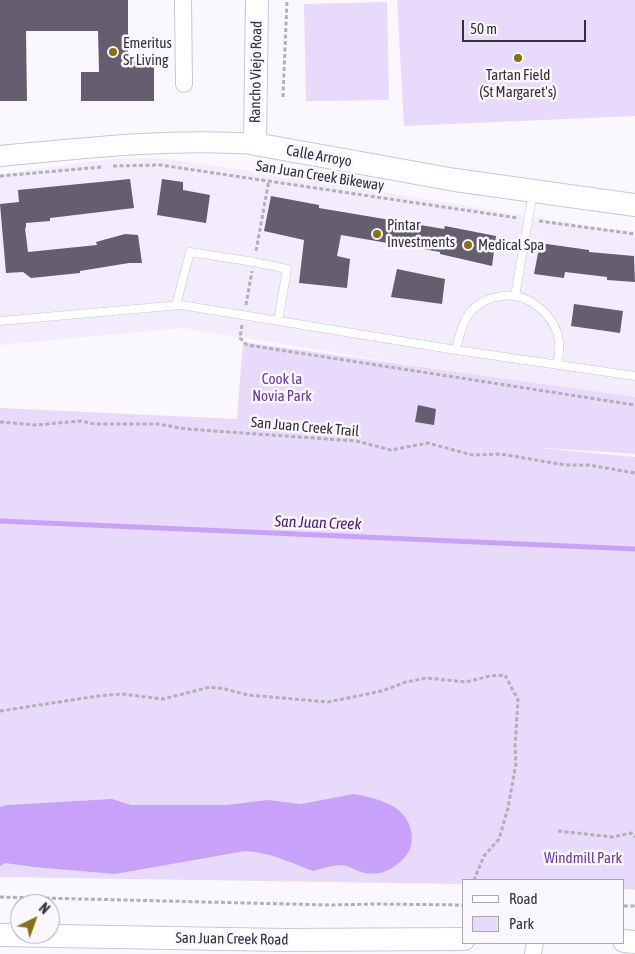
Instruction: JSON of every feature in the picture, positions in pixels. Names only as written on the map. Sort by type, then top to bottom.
[{"type":"main road","name":"Rancho Viejo Road","points":[[255,144],[257,0]]},
{"type":"main road","name":"Calle Arroyo","points":[[255,144],[455,180],[635,205]]},
{"type":"main road","name":"San Juan Creek Road","points":[[0,935],[285,940],[462,939]]},
{"type":"street","points":[[184,0],[184,84]]},
{"type":"street","name":"Calle Arroyo","points":[[0,156],[160,143],[220,141],[255,144]]},
{"type":"lane","points":[[515,296],[533,192]]},
{"type":"lane","points":[[176,305],[190,252],[254,262],[287,268],[278,321]]},
{"type":"lane","points":[[456,350],[462,326],[469,314],[480,303],[495,297],[515,296],[534,304],[545,313],[554,325],[560,340],[558,364]]},
{"type":"lane","points":[[0,321],[176,305],[456,350],[635,376]]},
{"type":"path","points":[[283,97],[287,0]]},
{"type":"path","name":"San Juan Creek Bikeway","points":[[0,176],[112,166],[160,164],[528,220],[635,234]]},
{"type":"path","name":"San Juan Creek Trail","points":[[0,422],[36,425],[80,421],[96,424],[158,424],[186,429],[356,441],[391,450],[428,443],[472,455],[500,454],[565,465],[589,465],[635,473]]},
{"type":"path","points":[[0,711],[122,694],[163,699],[210,687],[225,688],[248,694],[328,702],[382,691],[406,682],[426,678],[466,682],[490,676],[505,675],[518,700],[515,746],[516,763],[508,808],[499,839],[484,856],[474,879]]},
{"type":"path","points":[[558,832],[613,837],[631,833],[635,837]]},
{"type":"path","points":[[0,897],[330,905],[462,905]]},
{"type":"shaded area","points":[[158,158],[287,176],[600,228],[635,231],[635,399],[540,386],[183,328],[0,345],[0,174],[112,159]]},
{"type":"shaded area","points":[[354,794],[393,806],[405,817],[409,824],[412,839],[410,850],[399,863],[381,873],[368,874],[340,865],[313,871],[272,856],[245,851],[115,874],[5,863],[0,866],[0,807],[7,805],[112,799],[131,805],[226,805],[268,800],[301,804]]},
{"type":"green space","name":"Tartan Field (St Margaret's)","points":[[397,0],[635,0],[635,116],[404,126]]},
{"type":"green space","points":[[387,2],[389,100],[306,101],[304,4]]},
{"type":"green space","points":[[243,342],[635,397],[635,454],[530,447],[635,457],[635,890],[625,889],[625,879],[462,879],[462,884],[0,877],[0,408],[237,419]]},
{"type":"building","name":"Emeritus Sr Living","points":[[0,0],[128,0],[128,62],[154,62],[154,101],[81,101],[81,72],[99,72],[98,31],[26,31],[27,101],[0,101]]},
{"type":"building","points":[[130,179],[134,208],[50,218],[50,221],[26,223],[28,252],[97,245],[96,242],[125,234],[138,235],[142,263],[129,263],[80,271],[80,273],[31,278],[23,272],[6,273],[0,204],[19,202],[18,190]]},
{"type":"building","points":[[162,179],[183,182],[183,190],[210,195],[206,223],[157,215]]},
{"type":"building","points":[[271,196],[319,205],[319,208],[444,229],[445,226],[496,236],[492,266],[440,254],[440,252],[341,235],[337,256],[350,259],[347,288],[299,283],[304,240],[264,231]]},
{"type":"building","points":[[540,243],[589,250],[589,252],[634,256],[635,282],[607,280],[607,277],[565,272],[564,278],[534,274]]},
{"type":"building","points":[[397,269],[445,279],[442,304],[391,297]]},
{"type":"building","points":[[574,304],[623,311],[620,333],[571,326]]},
{"type":"building","points":[[418,405],[436,409],[434,425],[415,422]]},
{"type":"waterway","name":"San Juan Creek","points":[[0,521],[635,549]]},
{"type":"place","name":"Emeritus Sr Living","points":[[113,52]]},
{"type":"place","name":"Tartan Field (St Margaret's)","points":[[518,58]]},
{"type":"place","name":"Pintar Investments","points":[[377,234]]},
{"type":"place","name":"Medical Spa","points":[[468,245]]},
{"type":"park label","name":"Cook la Novia Park","points":[[282,388]]},
{"type":"park label","name":"Windmill Park","points":[[583,858]]}]
